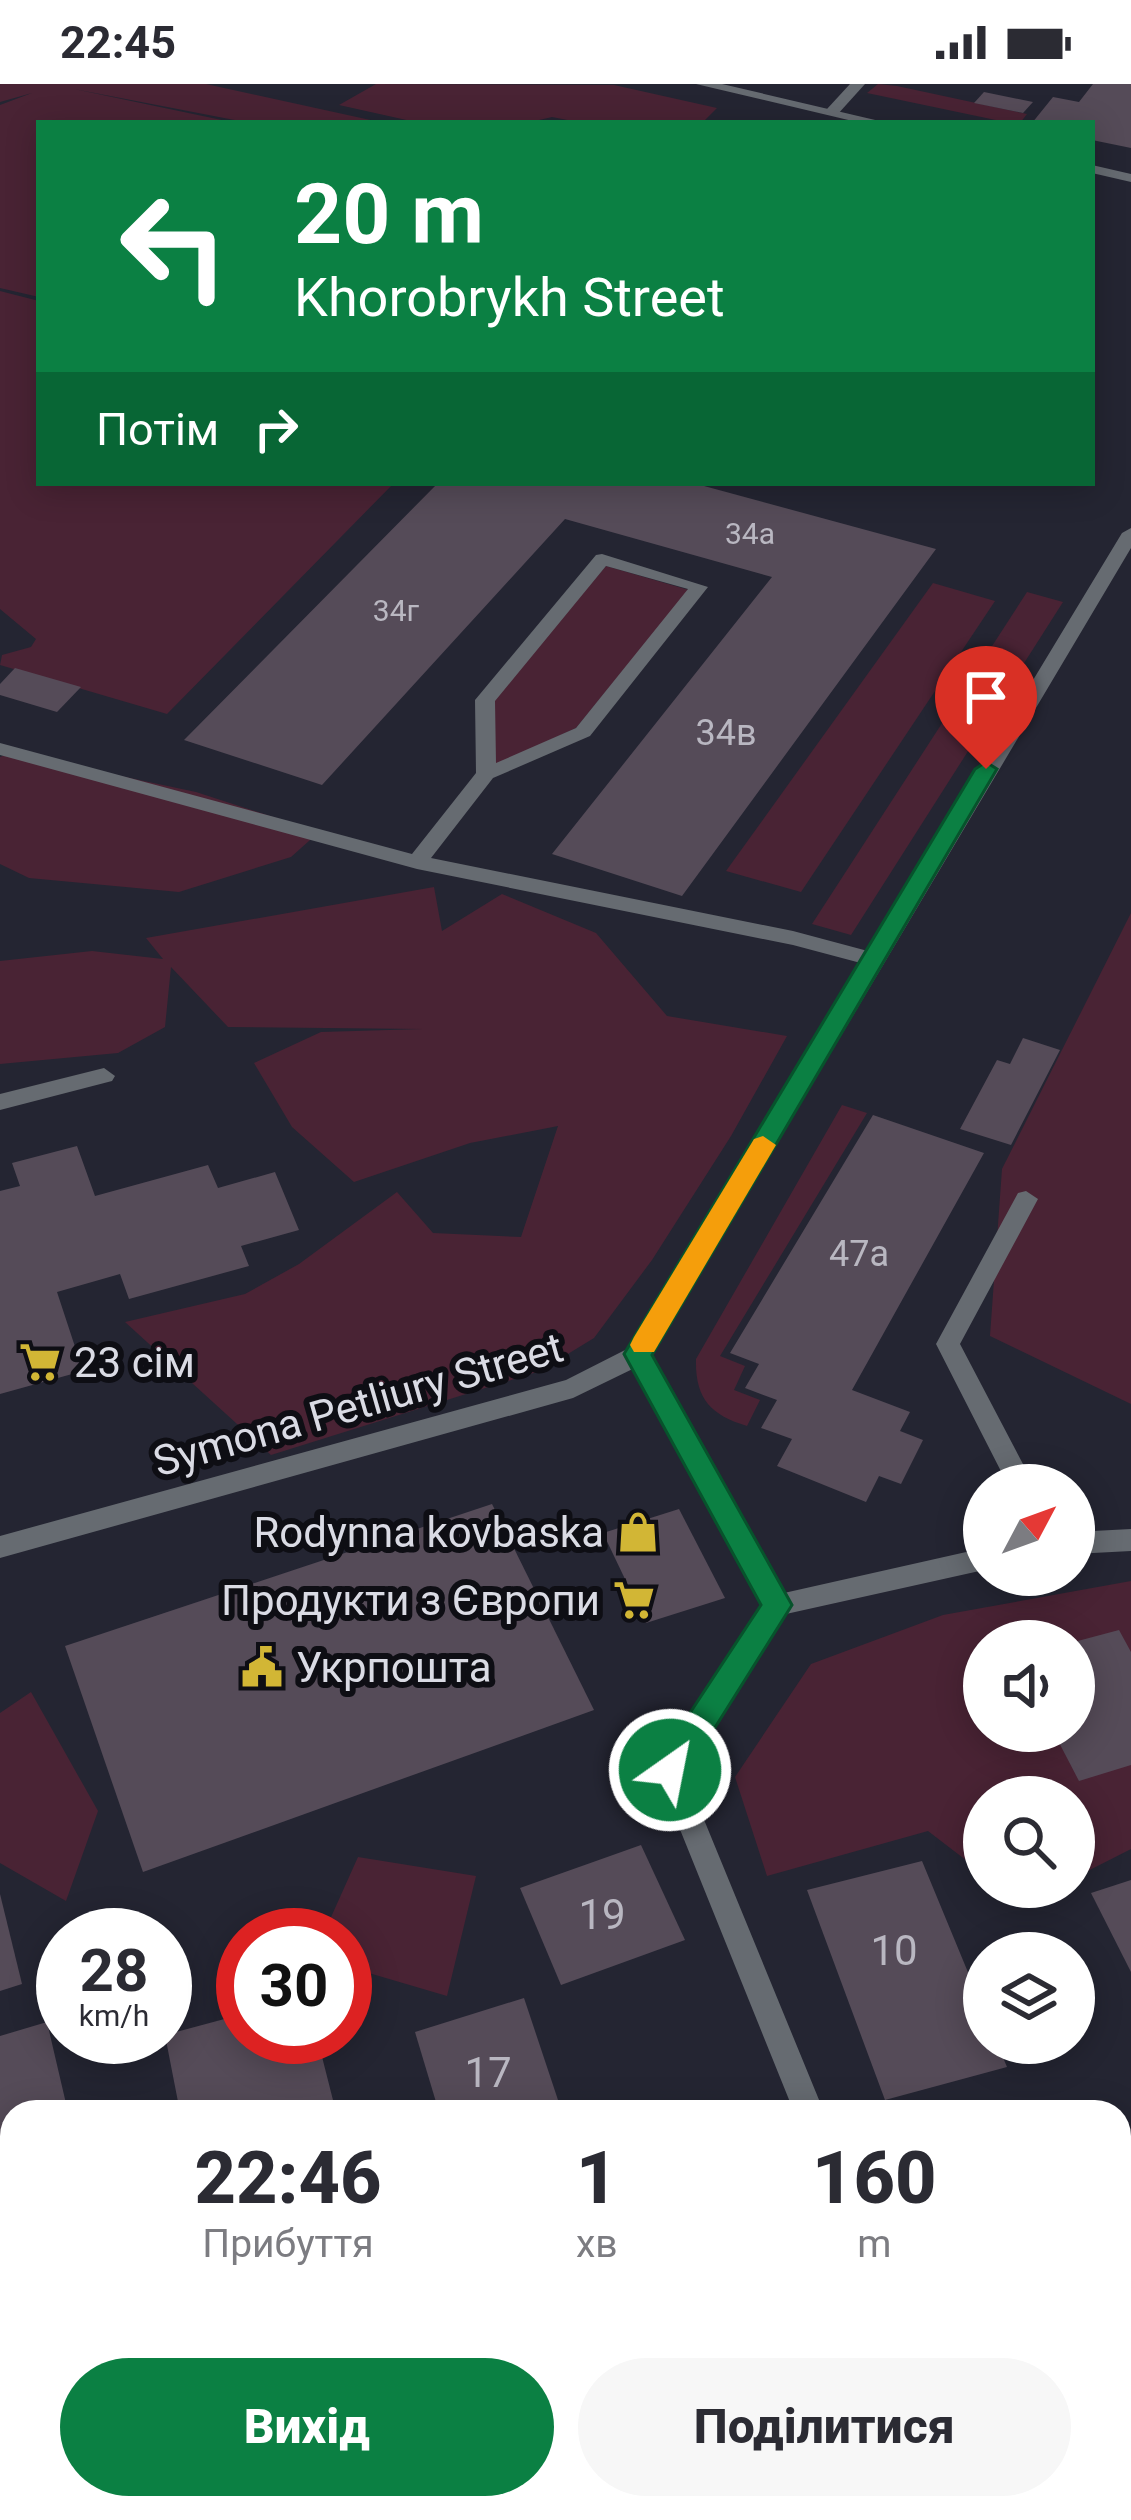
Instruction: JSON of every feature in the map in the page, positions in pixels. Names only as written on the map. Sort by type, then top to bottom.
[{"type":"street","points":[[703,84],[868,120]]},
{"type":"street","points":[[832,112],[858,84]]},
{"type":"street","points":[[1095,170],[1131,178]]},
{"type":"street","points":[[777,1605],[638,1354],[1131,534]]},
{"type":"street","points":[[417,862],[486,774],[583,731],[700,587],[602,559],[485,700],[486,774]]},
{"type":"street","points":[[0,749],[417,862],[793,938],[872,959]]},
{"type":"street","points":[[0,1102],[104,1076]]},
{"type":"street","points":[[1010,1464],[948,1345],[1026,1199]]},
{"type":"street","name":"Symona Petliury Street","points":[[0,1546],[573,1388],[638,1354]]},
{"type":"street","points":[[1095,1542],[1131,1540]]},
{"type":"street","points":[[804,2100],[670,1770],[777,1605],[963,1564]]},
{"type":"shaded area","points":[[0,84],[206,84],[370,120],[234,120],[74,89],[222,120],[36,120],[36,296],[0,288],[0,105],[32,93],[0,102]]},
{"type":"shaded area","points":[[376,84],[614,85],[717,108],[705,120],[406,120],[339,105]]},
{"type":"shaded area","points":[[878,84],[897,86],[1027,114],[1022,120],[996,120],[867,93]]},
{"type":"shaded area","points":[[0,291],[36,300],[36,486],[391,486],[167,714],[0,665],[2,655],[31,647],[36,639],[0,609]]},
{"type":"shaded area","points":[[606,566],[689,590],[576,728],[496,765],[492,700]]},
{"type":"shaded area","points":[[933,583],[995,601],[801,892],[726,871]]},
{"type":"shaded area","points":[[1027,592],[1063,602],[851,935],[812,924]]},
{"type":"shaded area","points":[[12,753],[196,792],[319,832],[291,857],[179,892],[29,878],[0,864],[0,757]]},
{"type":"shaded area","points":[[434,887],[442,931],[502,894],[596,933],[667,1016],[787,1036],[731,1136],[652,1260],[594,1338],[540,1371],[271,1455],[125,1322],[245,1294],[299,1264],[397,1192],[433,1233],[521,1237],[558,1126],[470,1143],[354,1182],[292,1127],[254,1063],[321,1032],[422,1029],[228,1027],[171,967],[165,1027],[118,1053],[0,1064],[0,961],[92,951],[163,959],[146,938]]},
{"type":"shaded area","points":[[1131,913],[1131,1404],[990,1336],[1002,1169]]},
{"type":"shaded area","points":[[842,1105],[867,1113],[720,1356],[745,1366],[734,1390],[760,1400],[747,1426],[707,1403],[698,1384],[696,1359]]},
{"type":"shaded area","points":[[1131,1581],[1131,1849],[1095,1867],[1095,1776],[963,1776],[963,1858],[928,1831],[767,1876],[735,1777],[811,1664],[943,1615],[1048,1596],[1095,1596],[1095,1588]]},
{"type":"shaded area","points":[[31,1692],[98,1811],[66,1901],[0,1863],[0,1713]]},
{"type":"shaded area","points":[[358,1857],[476,1876],[447,1996],[372,1974],[372,1908],[335,1908]]},
{"type":"building","points":[[1093,84],[1131,84],[1131,148],[1095,141],[1095,120],[1034,120],[1053,97],[1079,102]]},
{"type":"building","points":[[984,92],[1033,102],[1023,113],[974,103]]},
{"type":"building","points":[[435,486],[704,486],[936,549],[682,896],[552,854],[772,577],[565,519],[322,785],[184,740]]},
{"type":"building","points":[[15,668],[81,687],[57,712],[0,695],[0,684]]},
{"type":"building","points":[[1023,1038],[1060,1050],[1011,1145],[960,1129],[997,1060],[1010,1064]]},
{"type":"building","points":[[873,1115],[984,1153],[852,1390],[910,1412],[900,1431],[923,1440],[901,1484],[879,1476],[866,1502],[777,1466],[792,1439],[761,1428],[777,1400],[745,1388],[759,1364],[730,1353]]},
{"type":"building","points":[[77,1146],[95,1196],[208,1165],[218,1188],[275,1172],[299,1230],[241,1246],[249,1266],[129,1299],[120,1274],[57,1292],[83,1371],[0,1394],[0,1191],[20,1186],[12,1163]]},
{"type":"building","points":[[492,1504],[594,1710],[143,1872],[65,1646]]},
{"type":"building","points":[[679,1509],[725,1598],[646,1623],[603,1533]]},
{"type":"building","points":[[1119,1630],[1131,1652],[1131,1765],[1095,1776],[1076,1776],[1064,1752],[1095,1752],[1095,1636]]},
{"type":"building","points":[[641,1845],[685,1940],[561,1985],[520,1888]]},
{"type":"building","points":[[922,1861],[963,1960],[963,2064],[1007,2067],[885,2100],[807,1890]]},
{"type":"building","points":[[1131,1880],[1131,1972],[1095,1901],[1095,1892]]},
{"type":"building","points":[[0,1894],[22,1984],[0,1991]]},
{"type":"building","points":[[524,1998],[558,2100],[435,2100],[415,2032]]},
{"type":"building","points":[[216,2021],[216,2064],[324,2064],[333,2100],[178,2100],[171,2064],[192,2064],[192,2028]]},
{"type":"building","points":[[36,2025],[36,2064],[57,2064],[65,2100],[0,2100],[0,2036]]},
{"type":"slow traffic","points":[[644,1345],[763,1145]]},
{"type":"place","name":"23 сім","points":[[40,1362]]},
{"type":"place","name":"Rodynna kovbaska","points":[[638,1532]]},
{"type":"place","name":"Продукти з Європи","points":[[634,1600]]},
{"type":"place","name":"Укрпошта","points":[[262,1667]]},
{"type":"route","points":[[670,1770],[777,1605],[638,1354],[986,769]]}]
